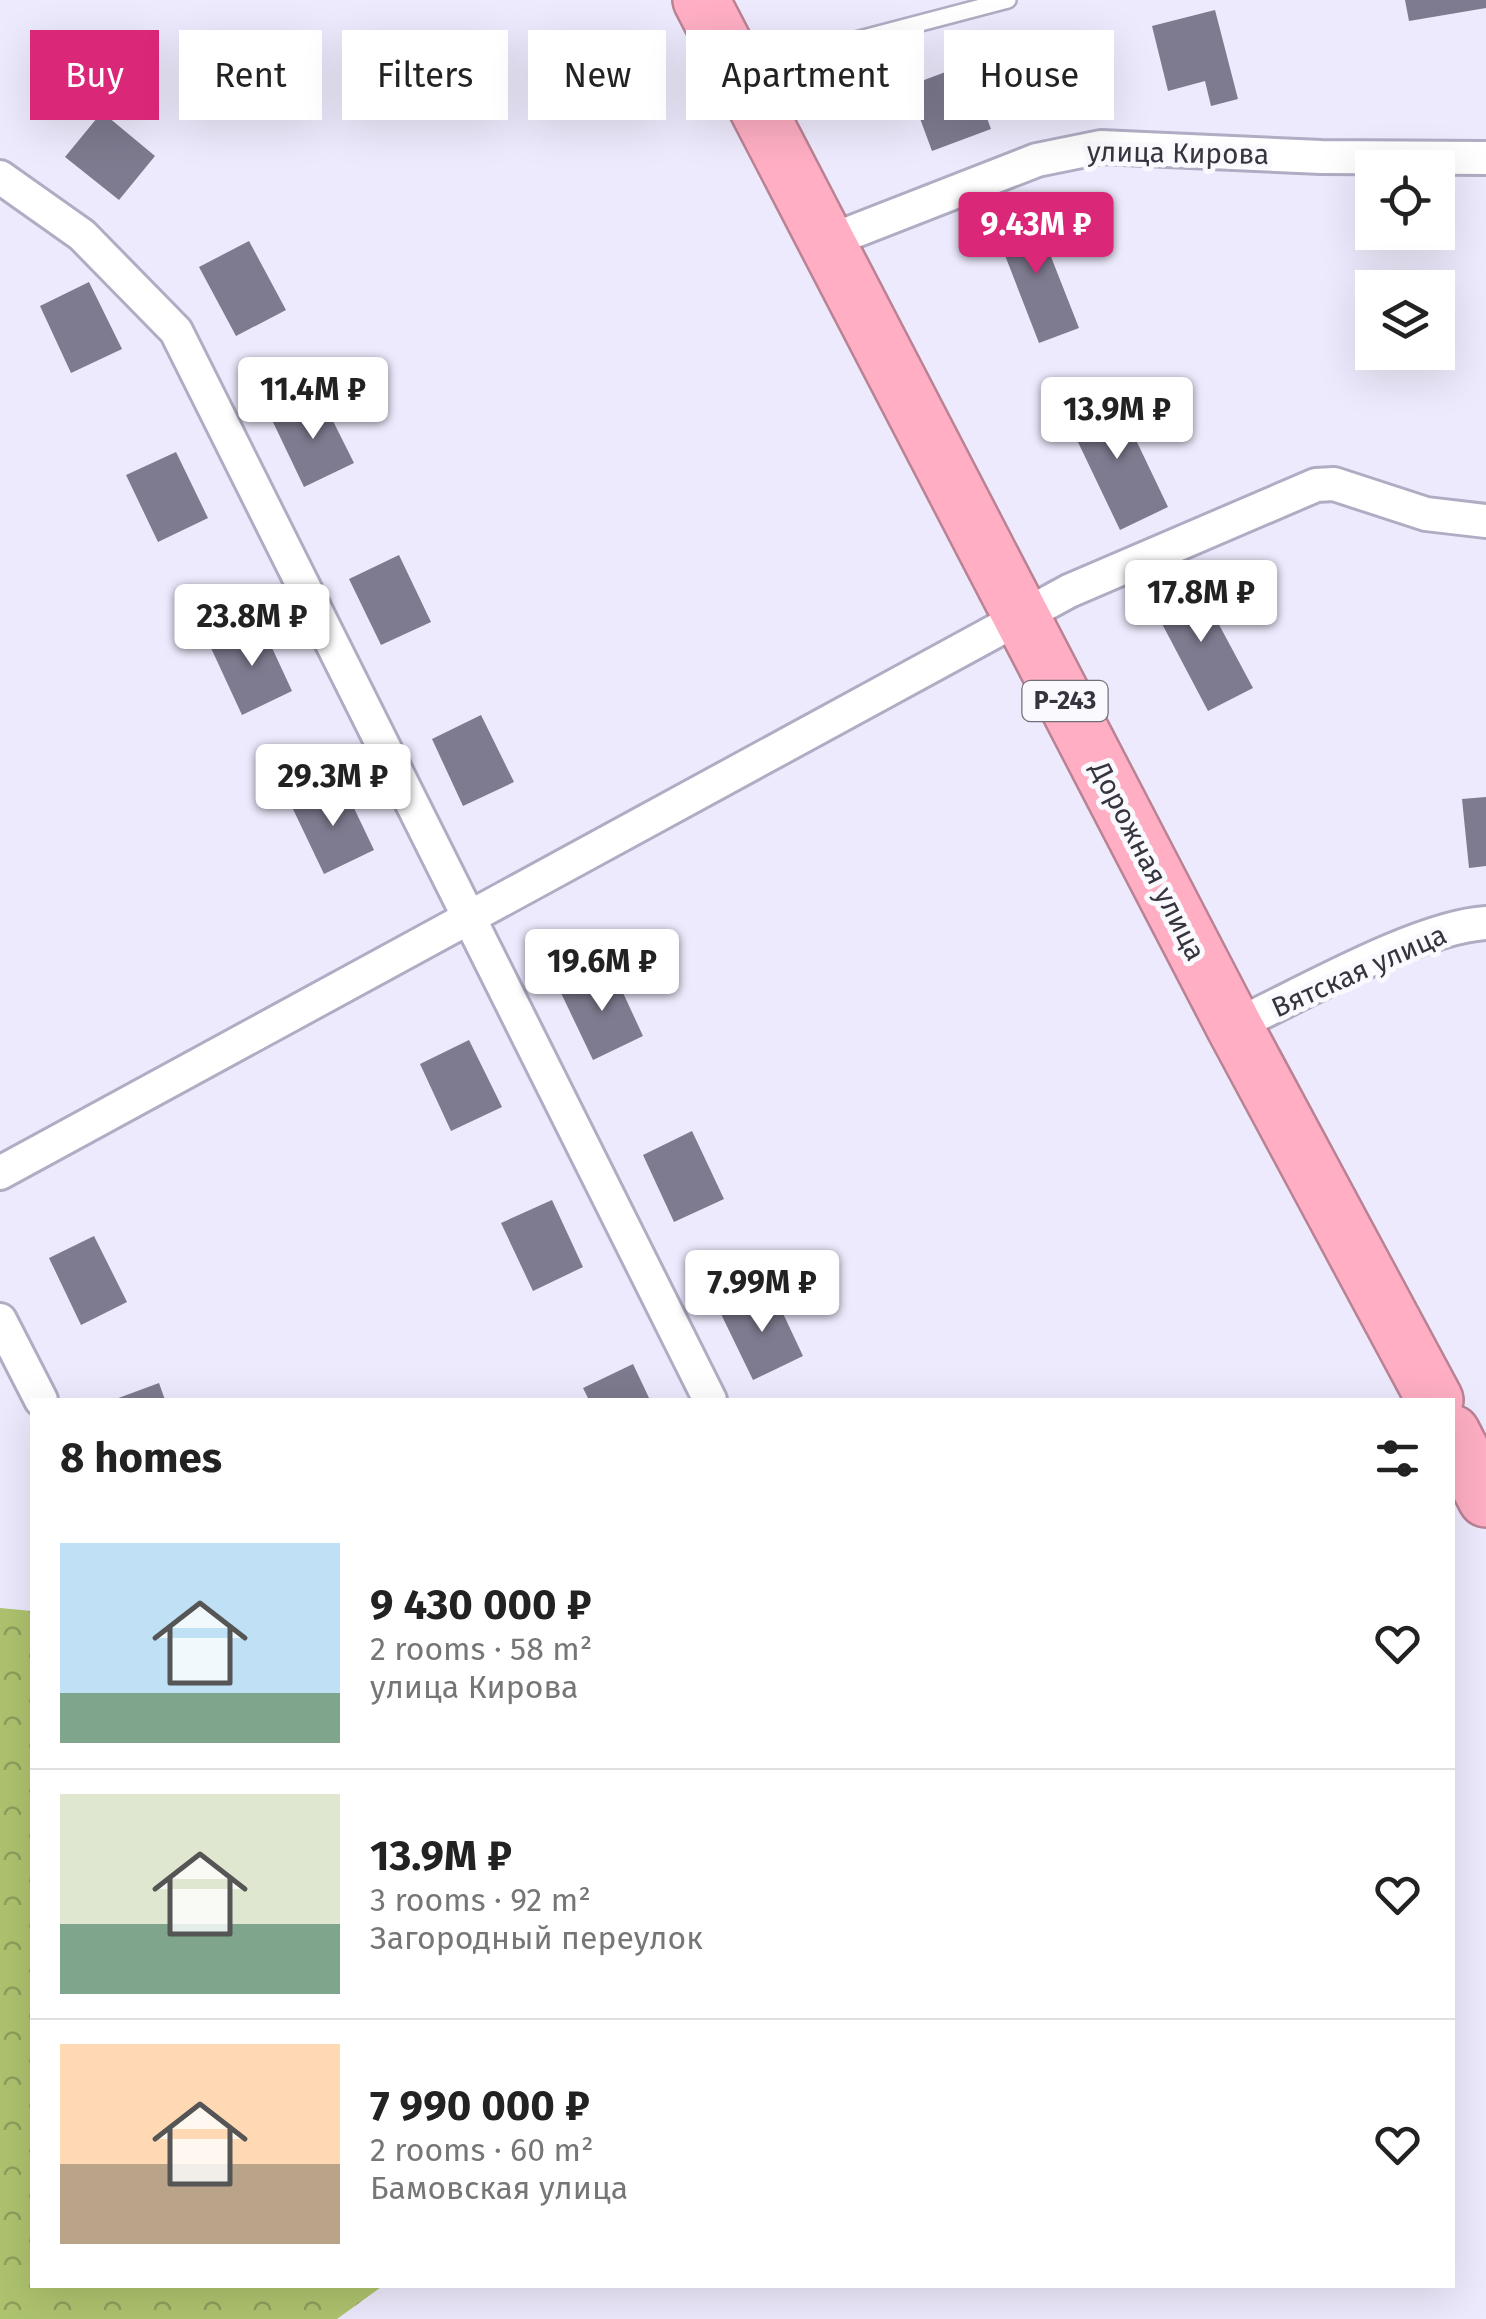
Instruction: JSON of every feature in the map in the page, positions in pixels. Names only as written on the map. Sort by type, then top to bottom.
[{"type":"highway","name":"Дорожная улица","points":[[701,0],[717,30]]},
{"type":"highway","name":"Дорожная улица","points":[[763,120],[1234,1026],[1442,1398]]},
{"type":"highway","name":"Дорожная улица","points":[[1458,1427],[1486,1499]]},
{"type":"street","name":"улица Кирова","points":[[827,242],[1037,160],[1101,147],[1321,157],[1486,158]]},
{"type":"street","points":[[0,177],[82,235],[176,331],[709,1398]]},
{"type":"street","points":[[0,1173],[1069,591],[1316,486],[1334,484],[1426,514],[1486,521]]},
{"type":"street","name":"Вятская улица","points":[[1234,1026],[1410,944],[1440,932],[1486,924]]},
{"type":"street","points":[[0,1320],[41,1398]]},
{"type":"lane","points":[[894,30],[1008,0]]},
{"type":"green space","points":[[0,1608],[30,1611],[30,2288],[380,2288],[337,2319],[0,2319]]},
{"type":"building","points":[[1405,0],[1486,0],[1486,8],[1409,21]]},
{"type":"building","points":[[1215,10],[1238,99],[1211,106],[1205,81],[1168,91],[1152,26]]},
{"type":"building","points":[[944,73],[944,120],[988,120],[991,129],[932,151],[921,120],[924,120],[924,80]]},
{"type":"building","points":[[95,120],[112,120],[155,156],[119,200],[65,157]]},
{"type":"building","points":[[1033,211],[1079,328],[1039,343],[994,227]]},
{"type":"building","points":[[249,241],[286,310],[236,336],[199,267]]},
{"type":"building","points":[[89,282],[122,349],[71,373],[40,306]]},
{"type":"building","points":[[1114,394],[1168,507],[1120,530],[1066,417]]},
{"type":"building","points":[[321,397],[354,463],[304,487],[272,420]]},
{"type":"building","points":[[176,452],[208,518],[158,542],[126,475]]},
{"type":"building","points":[[399,555],[431,622],[381,645],[349,579]]},
{"type":"building","points":[[1194,578],[1253,688],[1208,711],[1150,601]]},
{"type":"building","points":[[261,624],[292,691],[242,715],[211,648]]},
{"type":"building","points":[[481,715],[514,782],[463,806],[432,739]]},
{"type":"building","points":[[342,783],[374,850],[324,874],[292,807]]},
{"type":"building","points":[[1486,797],[1486,866],[1469,868],[1462,799]]},
{"type":"building","points":[[612,969],[643,1036],[593,1060],[561,993]]},
{"type":"building","points":[[469,1040],[502,1107],[451,1131],[420,1064]]},
{"type":"building","points":[[692,1131],[724,1199],[674,1222],[643,1155]]},
{"type":"building","points":[[552,1200],[583,1267],[533,1291],[501,1223]]},
{"type":"building","points":[[94,1236],[127,1302],[81,1325],[49,1258]]},
{"type":"building","points":[[772,1290],[803,1356],[753,1380],[721,1314]]},
{"type":"building","points":[[633,1364],[649,1398],[588,1398],[583,1388]]},
{"type":"building","points":[[159,1383],[164,1398],[118,1398]]}]
